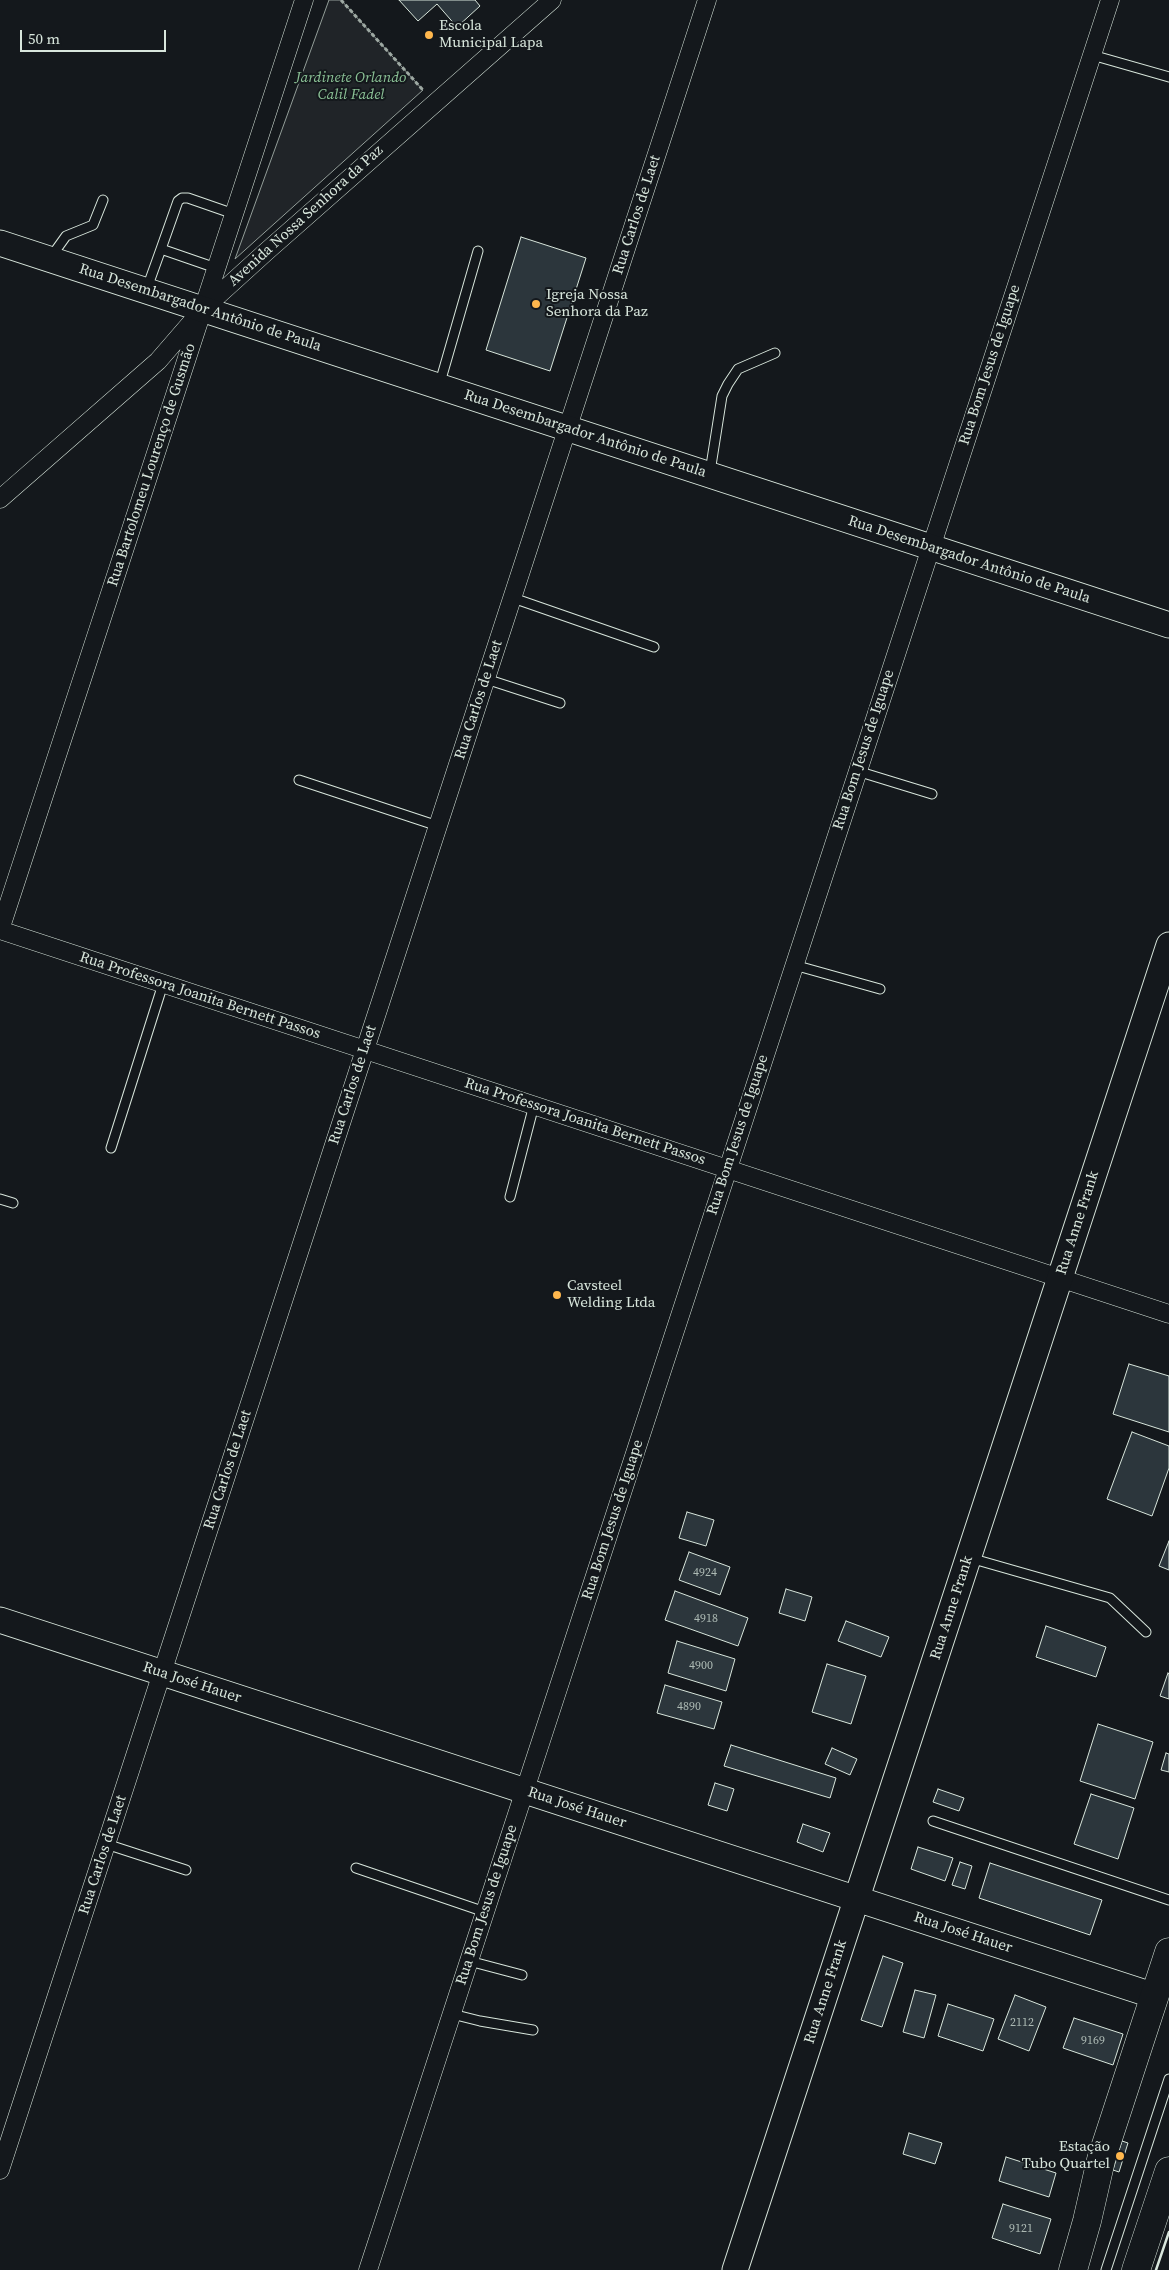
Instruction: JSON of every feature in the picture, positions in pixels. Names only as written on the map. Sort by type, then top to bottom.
[{"type":"main road","name":"Rua Desembargador Antônio de Paula","points":[[0,243],[1169,625]]},
{"type":"main road","name":"Rua Anne Frank","points":[[735,2270],[1169,945]]},
{"type":"main road","name":"Rua José Hauer","points":[[0,1620],[1155,1996]]},
{"type":"main road","points":[[1072,2270],[1087,2221],[1100,2160],[1169,1952]]},
{"type":"main road","points":[[1136,2270],[1169,2171]]},
{"type":"street","name":"Rua Bartolomeu Lourenço de Gusmão","points":[[0,930],[304,0]]},
{"type":"street","name":"Avenida Nossa Senhora da Paz","points":[[0,499],[158,361],[203,309],[434,102],[552,0]]},
{"type":"street","name":"Rua Carlos de Laet","points":[[0,2170],[707,0]]},
{"type":"street","name":"Rua Bom Jesus de Iguape","points":[[368,2270],[1110,0]]},
{"type":"street","name":"Rua Professora Joanita Bernett Passos","points":[[0,930],[1169,1314]]},
{"type":"lane","points":[[1092,55],[1169,77]]},
{"type":"lane","points":[[146,291],[178,201],[182,198],[188,198],[234,214]]},
{"type":"lane","points":[[49,259],[66,236],[93,225],[102,200]]},
{"type":"lane","points":[[161,249],[216,268]]},
{"type":"lane","points":[[439,387],[478,251]]},
{"type":"lane","points":[[710,475],[722,396],[728,384],[738,369],[775,353]]},
{"type":"lane","points":[[513,598],[654,647]]},
{"type":"lane","points":[[486,679],[560,703]]},
{"type":"lane","points":[[857,771],[932,794]]},
{"type":"lane","points":[[299,780],[438,826]]},
{"type":"lane","points":[[794,965],[880,989]]},
{"type":"lane","points":[[111,1148],[163,984]]},
{"type":"lane","points":[[510,1197],[534,1105]]},
{"type":"lane","points":[[0,1199],[13,1203]]},
{"type":"lane","points":[[968,1558],[1110,1598],[1146,1632]]},
{"type":"lane","points":[[932,1820],[1169,1900]]},
{"type":"lane","points":[[106,1844],[186,1870]]},
{"type":"lane","points":[[356,1868],[485,1912]]},
{"type":"lane","points":[[469,1961],[522,1975]]},
{"type":"lane","points":[[452,2014],[533,2030]]},
{"type":"lane","points":[[1106,2270],[1169,2079]]},
{"type":"path","points":[[341,0],[434,102]]},
{"type":"green space","name":"Jardinete Orlando Calil Fadel","points":[[329,0],[341,0],[423,90],[235,259]]},
{"type":"building","points":[[399,0],[475,0],[480,6],[457,27],[437,4],[418,21]]},
{"type":"building","name":"Igreja Nossa Senhora da Paz","points":[[521,237],[586,258],[550,371],[486,350]]},
{"type":"building","points":[[1129,1364],[1169,1376],[1169,1432],[1113,1414]]},
{"type":"building","points":[[1132,1432],[1169,1446],[1169,1468],[1152,1516],[1107,1499]]},
{"type":"building","points":[[687,1512],[714,1520],[706,1546],[679,1538]]},
{"type":"building","points":[[1169,1541],[1169,1570],[1159,1566]]},
{"type":"building","points":[[689,1552],[730,1567],[720,1595],[679,1580]]},
{"type":"building","points":[[786,1589],[812,1597],[805,1621],[779,1613]]},
{"type":"building","points":[[675,1591],[748,1618],[738,1646],[665,1620]]},
{"type":"building","points":[[846,1621],[889,1637],[881,1657],[838,1641]]},
{"type":"building","points":[[1046,1626],[1106,1647],[1096,1677],[1036,1657]]},
{"type":"building","points":[[677,1641],[735,1659],[726,1691],[668,1673]]},
{"type":"building","points":[[827,1664],[866,1676],[851,1724],[812,1712]]},
{"type":"building","points":[[1169,1674],[1169,1699],[1160,1696]]},
{"type":"building","points":[[665,1685],[722,1702],[714,1729],[657,1713]]},
{"type":"building","points":[[1098,1724],[1153,1742],[1135,1799],[1080,1781]]},
{"type":"building","points":[[731,1745],[836,1778],[830,1798],[724,1766]]},
{"type":"building","points":[[832,1748],[857,1759],[850,1775],[825,1764]]},
{"type":"building","points":[[1166,1753],[1169,1754],[1169,1772],[1161,1770]]},
{"type":"building","points":[[715,1783],[734,1789],[727,1811],[708,1805]]},
{"type":"building","points":[[938,1789],[964,1798],[959,1811],[933,1802]]},
{"type":"building","points":[[1091,1794],[1134,1808],[1118,1859],[1074,1844]]},
{"type":"building","points":[[803,1824],[830,1833],[823,1852],[797,1842]]},
{"type":"building","points":[[918,1847],[953,1858],[945,1881],[911,1869]]},
{"type":"building","points":[[960,1862],[972,1866],[965,1889],[952,1885]]},
{"type":"building","points":[[990,1863],[1102,1900],[1090,1935],[979,1898]]},
{"type":"building","points":[[883,1956],[903,1963],[882,2027],[861,2020]]},
{"type":"building","points":[[915,1990],[936,1995],[924,2038],[903,2032]]},
{"type":"building","points":[[1015,1995],[1046,2007],[1029,2051],[998,2039]]},
{"type":"building","points":[[948,2004],[994,2019],[983,2051],[938,2036]]},
{"type":"building","points":[[1074,2018],[1123,2034],[1113,2065],[1063,2048]]},
{"type":"building","points":[[909,2133],[942,2143],[935,2164],[903,2154]]},
{"type":"building","name":"Estação Tubo Quartel","points":[[1122,2141],[1128,2143],[1119,2172],[1113,2170]]},
{"type":"building","points":[[1006,2157],[1056,2173],[1049,2197],[999,2181]]},
{"type":"building","points":[[1003,2204],[1051,2219],[1040,2254],[992,2238]]},
{"type":"wall","points":[[1156,2270],[1169,2232]]},
{"type":"place","name":"Escola Municipal Lapa","points":[[429,35]]},
{"type":"place","name":"Igreja Nossa Senhora da Paz","points":[[536,304]]},
{"type":"place","name":"Cavsteel Welding Ltda","points":[[557,1295]]},
{"type":"place","name":"Estação Tubo Quartel","points":[[1120,2156]]}]
